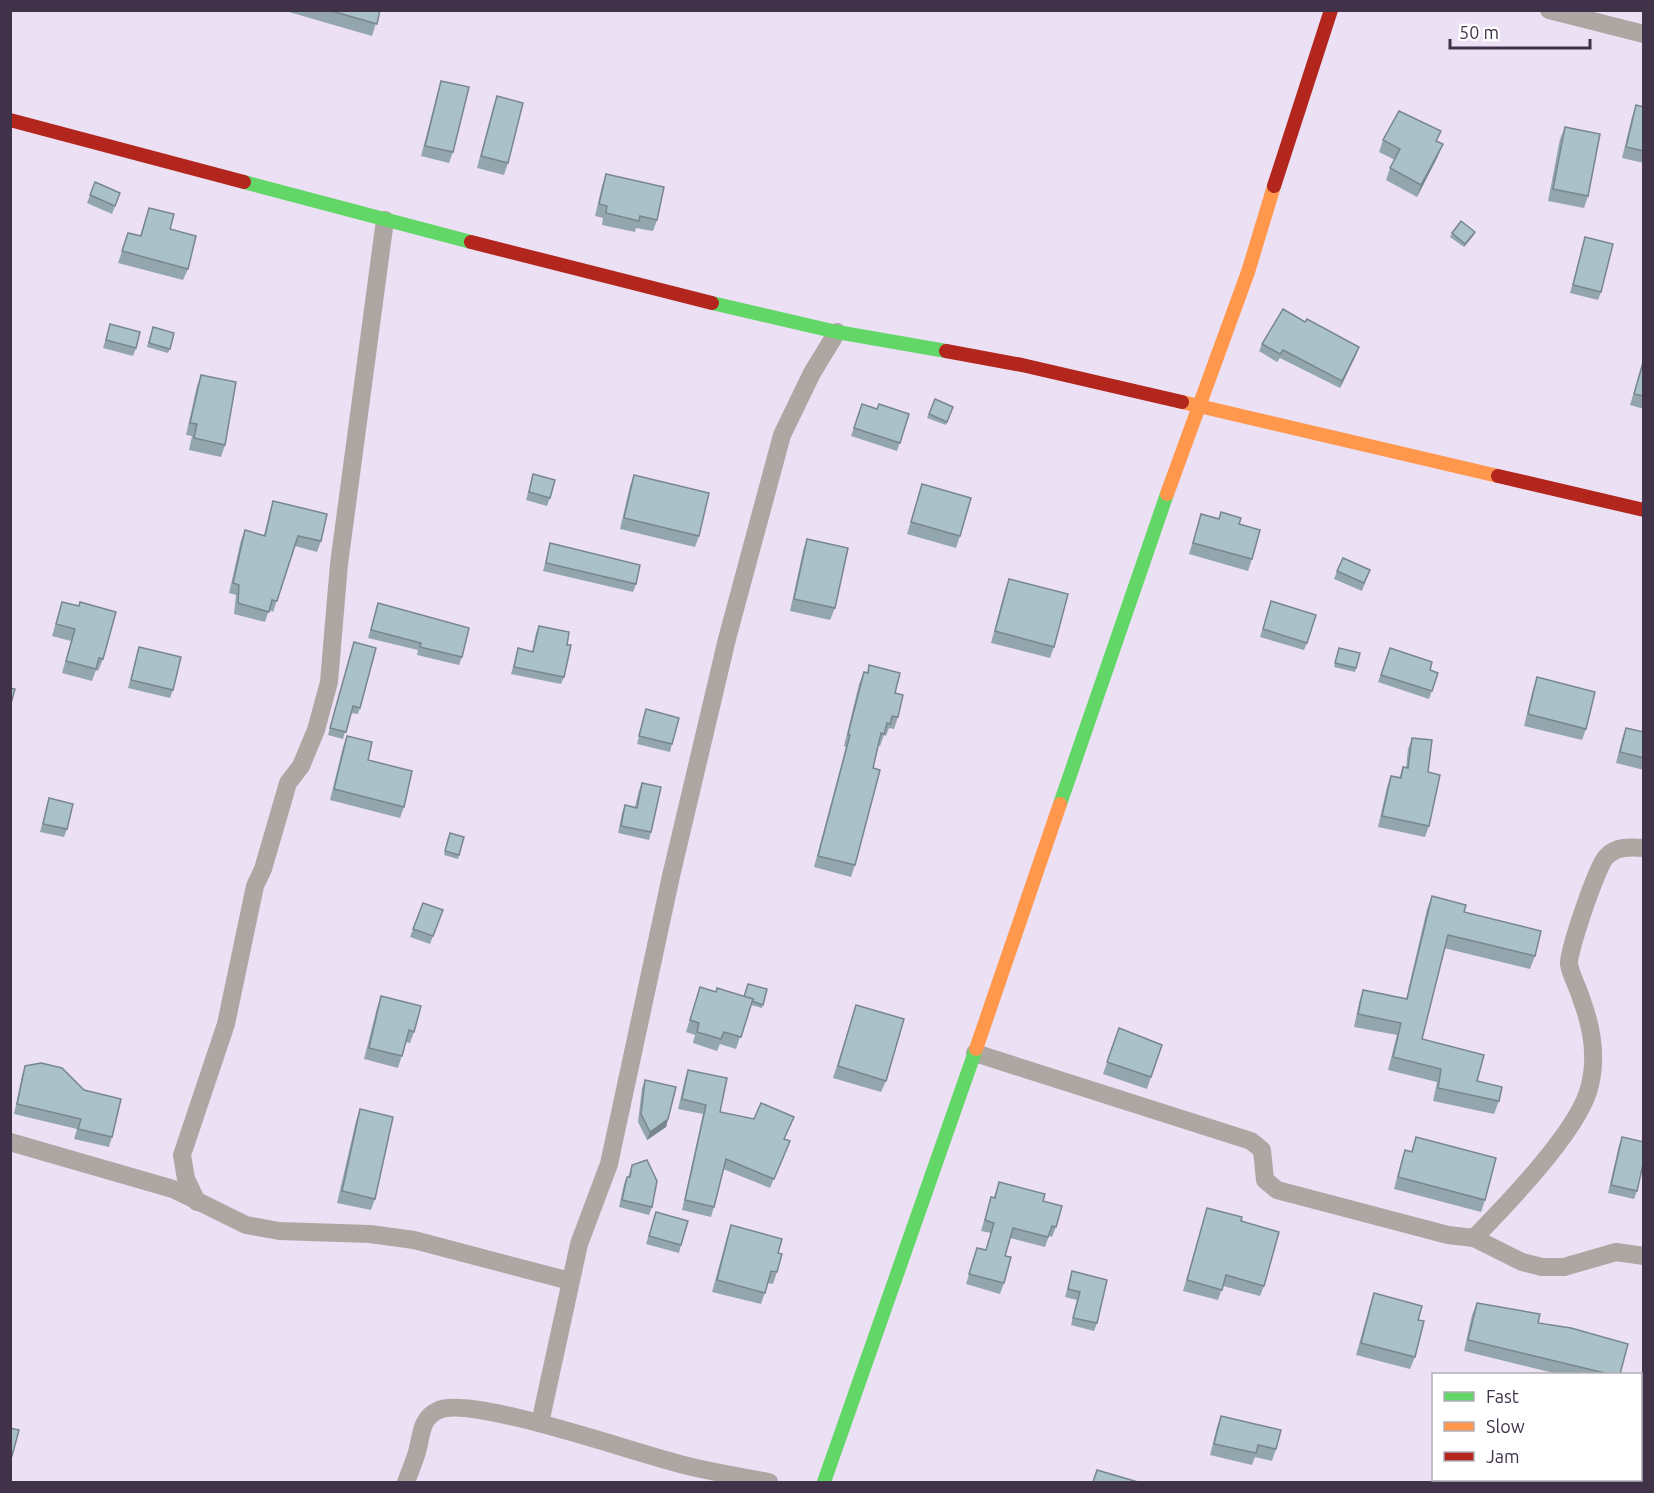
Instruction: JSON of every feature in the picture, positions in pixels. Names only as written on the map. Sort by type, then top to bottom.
[{"type":"street","points":[[824,1482],[975,1053],[1197,405],[1248,272],[1295,114],[1331,10]]},
{"type":"street","points":[[1549,10],[1644,34]]},
{"type":"street","points":[[10,120],[640,286],[837,332],[1022,365],[1644,510]]},
{"type":"street","points":[[197,1202],[186,1179],[182,1155],[226,1024],[252,897],[263,869],[288,783],[301,766],[316,730],[329,682],[340,552],[385,220]]},
{"type":"street","points":[[540,1423],[579,1244],[609,1164],[671,876],[724,650],[782,435],[812,373],[837,332]]},
{"type":"street","points":[[1474,1238],[1512,1199],[1561,1137],[1575,1119],[1588,1092],[1593,1064],[1592,1034],[1569,962],[1596,874],[1606,856],[1624,846],[1644,848]]},
{"type":"street","points":[[975,1053],[1251,1141],[1262,1150],[1265,1180],[1277,1190],[1448,1235],[1474,1238],[1522,1262],[1542,1267],[1564,1267],[1617,1252],[1644,1256]]},
{"type":"street","points":[[10,1142],[173,1189],[246,1225],[279,1231],[370,1234],[414,1240],[570,1281]]},
{"type":"street","points":[[406,1482],[418,1450],[421,1430],[428,1417],[440,1409],[456,1407],[540,1423],[682,1465],[769,1482]]},
{"type":"building","points":[[328,10],[380,10],[377,24]]},
{"type":"building","points":[[441,81],[469,87],[453,152],[425,146]]},
{"type":"building","points":[[497,96],[523,103],[508,163],[481,156]]},
{"type":"building","points":[[1636,105],[1644,107],[1644,151],[1626,147]]},
{"type":"building","points":[[1399,111],[1441,131],[1436,141],[1443,144],[1421,185],[1390,168],[1400,149],[1383,140]]},
{"type":"building","points":[[1565,127],[1600,134],[1588,196],[1553,189]]},
{"type":"building","points":[[606,174],[664,187],[657,220],[640,216],[639,221],[606,213],[607,206],[599,204]]},
{"type":"building","points":[[95,182],[120,193],[115,206],[90,195]]},
{"type":"building","points":[[149,208],[174,214],[170,229],[196,236],[188,269],[122,251],[128,233],[141,236]]},
{"type":"building","points":[[1461,221],[1475,232],[1465,244],[1452,233]]},
{"type":"building","points":[[1585,237],[1613,244],[1601,292],[1573,285]]},
{"type":"building","points":[[1283,309],[1359,347],[1342,381],[1283,350],[1280,354],[1262,344]]},
{"type":"building","points":[[110,324],[140,332],[136,348],[106,340]]},
{"type":"building","points":[[153,327],[174,333],[170,349],[149,343]]},
{"type":"building","points":[[1644,359],[1644,396],[1634,394]]},
{"type":"building","points":[[201,375],[236,382],[225,445],[194,438],[197,424],[190,423]]},
{"type":"building","points":[[935,399],[953,407],[947,422],[929,414]]},
{"type":"building","points":[[862,404],[877,409],[879,404],[909,414],[900,443],[854,428]]},
{"type":"building","points":[[533,474],[555,480],[550,498],[529,492]]},
{"type":"building","points":[[634,475],[709,493],[699,536],[624,518]]},
{"type":"building","points":[[922,484],[971,498],[960,536],[911,522]]},
{"type":"building","points":[[273,501],[327,514],[321,541],[298,536],[277,601],[272,600],[269,612],[238,603],[239,585],[233,583],[245,530],[265,536]]},
{"type":"building","points":[[1221,512],[1241,518],[1239,524],[1260,530],[1252,559],[1193,543],[1201,514],[1219,519]]},
{"type":"building","points":[[807,539],[848,548],[835,608],[794,599]]},
{"type":"building","points":[[550,543],[640,565],[636,584],[546,563]]},
{"type":"building","points":[[1343,558],[1370,570],[1364,583],[1337,571]]},
{"type":"building","points":[[1009,579],[1068,594],[1054,647],[995,631]]},
{"type":"building","points":[[1271,601],[1316,615],[1307,643],[1263,629]]},
{"type":"building","points":[[62,602],[79,606],[80,602],[116,612],[103,659],[99,658],[96,669],[66,661],[75,629],[56,624]]},
{"type":"building","points":[[378,603],[469,628],[462,657],[420,647],[421,643],[371,630]]},
{"type":"building","points":[[539,626],[569,632],[567,645],[571,645],[564,677],[514,667],[518,648],[533,652]]},
{"type":"building","points":[[354,642],[376,648],[360,708],[353,706],[346,732],[330,728]]},
{"type":"building","points":[[139,647],[181,657],[173,690],[131,680]]},
{"type":"building","points":[[1339,648],[1360,653],[1356,668],[1335,663]]},
{"type":"building","points":[[1390,648],[1432,662],[1430,670],[1438,673],[1432,691],[1381,675]]},
{"type":"building","points":[[869,665],[900,673],[895,693],[903,695],[898,717],[892,716],[884,734],[881,733],[873,768],[880,770],[855,865],[818,856],[864,672],[868,673]]},
{"type":"building","points":[[1537,677],[1595,692],[1586,729],[1528,714]]},
{"type":"building","points":[[10,688],[15,689],[10,707]]},
{"type":"building","points":[[646,709],[679,718],[672,744],[639,736]]},
{"type":"building","points":[[1626,728],[1644,732],[1644,758],[1620,752]]},
{"type":"building","points":[[347,736],[372,742],[368,760],[412,771],[404,807],[334,789]]},
{"type":"building","points":[[1412,738],[1432,740],[1428,772],[1440,775],[1429,826],[1382,816],[1391,776],[1401,778],[1403,767],[1408,768]]},
{"type":"building","points":[[642,783],[661,787],[651,832],[621,826],[625,805],[637,808]]},
{"type":"building","points":[[49,798],[73,804],[67,829],[43,824]]},
{"type":"building","points":[[450,833],[464,837],[459,855],[445,851]]},
{"type":"building","points":[[1432,896],[1466,905],[1464,912],[1541,931],[1535,956],[1448,935],[1422,1039],[1484,1055],[1477,1081],[1502,1087],[1499,1101],[1438,1088],[1441,1069],[1393,1057],[1401,1023],[1358,1014],[1363,990],[1407,999]]},
{"type":"building","points":[[423,903],[443,910],[433,936],[413,929]]},
{"type":"building","points":[[748,984],[767,989],[763,1005],[744,997]]},
{"type":"building","points":[[700,987],[716,992],[717,988],[753,999],[741,1037],[724,1032],[721,1039],[697,1032],[699,1023],[690,1020]]},
{"type":"building","points":[[381,996],[421,1006],[414,1032],[409,1030],[402,1056],[369,1048]]},
{"type":"building","points":[[856,1005],[904,1019],[886,1081],[838,1066]]},
{"type":"building","points":[[1119,1028],[1162,1045],[1151,1077],[1107,1062]]},
{"type":"building","points":[[41,1063],[62,1068],[84,1090],[121,1099],[112,1137],[78,1129],[81,1119],[17,1104],[25,1066]]},
{"type":"building","points":[[688,1070],[727,1078],[720,1112],[754,1119],[761,1103],[794,1117],[784,1139],[790,1141],[774,1179],[726,1159],[714,1207],[685,1200],[706,1105],[682,1099]]},
{"type":"building","points":[[645,1080],[676,1087],[668,1119],[650,1132],[641,1114]]},
{"type":"building","points":[[360,1109],[393,1117],[375,1199],[342,1191]]},
{"type":"building","points":[[1416,1137],[1496,1158],[1485,1200],[1398,1177],[1405,1150],[1412,1152]]},
{"type":"building","points":[[1622,1137],[1644,1142],[1644,1160],[1637,1191],[1611,1185]]},
{"type":"building","points":[[647,1160],[657,1181],[652,1207],[622,1200],[632,1165]]},
{"type":"building","points":[[999,1182],[1045,1194],[1043,1201],[1062,1206],[1056,1227],[1052,1226],[1048,1237],[1013,1228],[1005,1256],[1011,1257],[1004,1283],[969,1274],[977,1248],[986,1250],[994,1223],[985,1220],[991,1197],[995,1198]]},
{"type":"building","points":[[1207,1208],[1242,1217],[1241,1221],[1279,1232],[1264,1286],[1226,1275],[1222,1290],[1187,1280]]},
{"type":"building","points":[[656,1212],[688,1221],[681,1245],[649,1236]]},
{"type":"building","points":[[731,1225],[782,1239],[778,1253],[782,1254],[777,1272],[771,1271],[765,1293],[717,1280]]},
{"type":"building","points":[[1072,1271],[1107,1280],[1097,1323],[1073,1318],[1080,1292],[1068,1289]]},
{"type":"building","points":[[1374,1293],[1422,1306],[1418,1320],[1424,1321],[1415,1357],[1361,1343]]},
{"type":"building","points":[[1477,1303],[1540,1314],[1538,1323],[1571,1328],[1628,1344],[1620,1373],[1605,1373],[1468,1340]]},
{"type":"building","points":[[1221,1416],[1281,1430],[1276,1449],[1258,1445],[1256,1453],[1214,1444]]},
{"type":"building","points":[[10,1428],[19,1430],[12,1456],[10,1456]]},
{"type":"building","points":[[1097,1470],[1138,1482],[1093,1482]]},
{"type":"traffic: fast","points":[[244,182],[471,242]]},
{"type":"traffic: fast","points":[[712,303],[837,332],[946,351]]},
{"type":"traffic: fast","points":[[1060,804],[1167,494]]},
{"type":"traffic: fast","points":[[824,1482],[976,1049]]},
{"type":"traffic: slow","points":[[1167,494],[1248,272],[1274,186]]},
{"type":"traffic: slow","points":[[1182,402],[1498,476]]},
{"type":"traffic: slow","points":[[976,1049],[1060,804]]},
{"type":"traffic: jam","points":[[1274,186],[1331,10]]},
{"type":"traffic: jam","points":[[10,120],[244,182]]},
{"type":"traffic: jam","points":[[471,242],[712,303]]},
{"type":"traffic: jam","points":[[946,351],[1022,365],[1182,402]]},
{"type":"traffic: jam","points":[[1498,476],[1644,510]]}]
